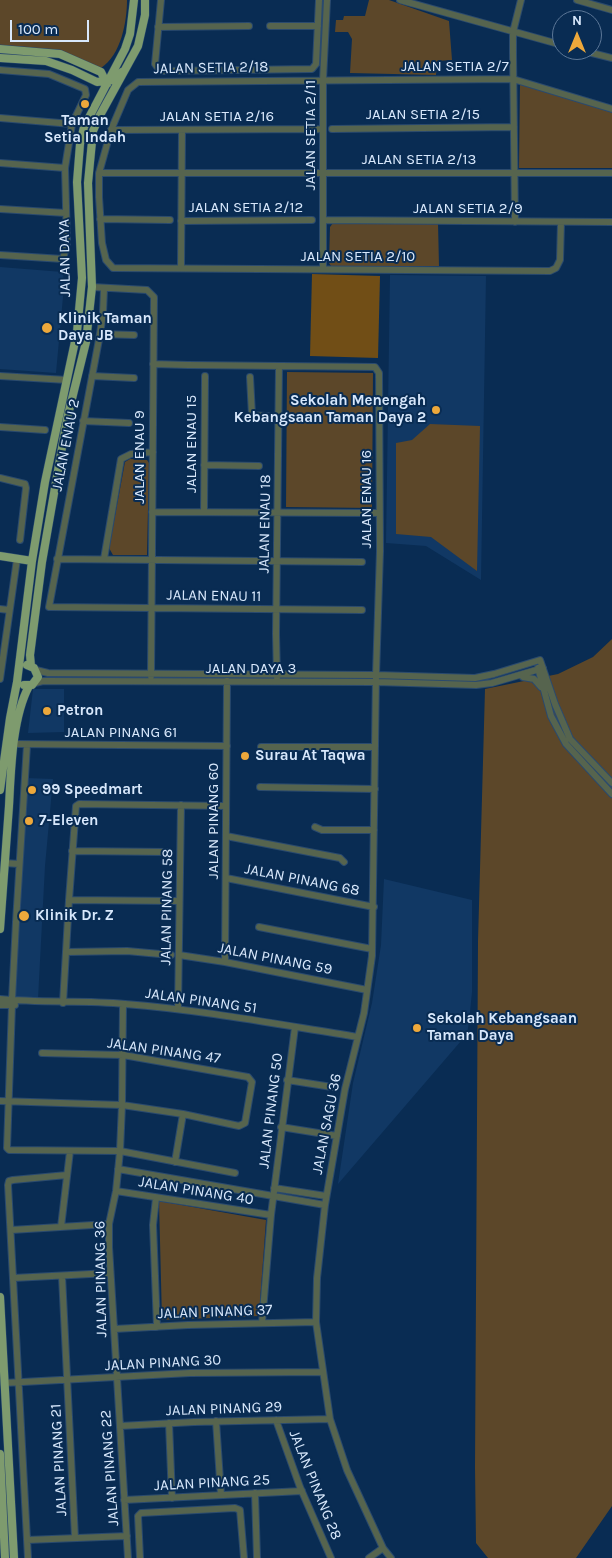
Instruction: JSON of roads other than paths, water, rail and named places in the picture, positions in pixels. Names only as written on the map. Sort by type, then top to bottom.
[{"type":"main road","name":"JALAN DAYA","points":[[0,790],[18,675],[32,561],[77,332],[82,278],[77,182],[80,144],[84,127],[130,34],[134,0]]},
{"type":"main road","name":"JALAN DAYA","points":[[34,668],[30,655],[42,562],[67,420],[86,342],[92,287],[88,182],[92,138],[99,117],[138,46],[144,15],[144,0]]},
{"type":"main road","points":[[0,49],[60,54],[101,72],[108,88],[99,117]]},
{"type":"main road","points":[[0,58],[46,61],[97,82],[106,82],[118,76],[129,62]]},
{"type":"main road","points":[[92,68],[101,71],[106,70],[119,58]]},
{"type":"main road","points":[[88,78],[95,88],[96,103]]},
{"type":"main road","points":[[0,556],[32,561]]},
{"type":"main road","points":[[0,929],[11,768],[23,697],[38,676],[34,668],[22,666],[18,675],[22,684],[32,684]]},
{"type":"main road","points":[[0,1297],[14,1558]]},
{"type":"main road","points":[[0,1454],[5,1558]]},
{"type":"street","points":[[161,0],[155,64],[156,69],[160,71],[312,69],[316,64],[319,0]]},
{"type":"street","name":"JALAN SETIA 2/11","points":[[324,269],[323,80],[327,0]]},
{"type":"street","points":[[400,0],[413,2],[552,42]]},
{"type":"street","points":[[515,222],[513,32],[521,0]]},
{"type":"street","points":[[577,0],[612,10]]},
{"type":"street","points":[[158,27],[249,26]]},
{"type":"street","points":[[270,26],[318,26]]},
{"type":"street","points":[[0,70],[49,74],[85,89],[86,95],[72,124],[65,168],[67,243],[63,259],[0,255]]},
{"type":"street","name":"JALAN SETIA 2/7","points":[[323,80],[513,79],[612,109]]},
{"type":"street","name":"JALAN SETIA 2/18","points":[[113,268],[106,260],[102,242],[99,173],[111,130],[128,90],[138,82],[323,80]]},
{"type":"street","points":[[0,118],[72,124]]},
{"type":"street","name":"JALAN SETIA 2/15","points":[[332,129],[514,127]]},
{"type":"street","name":"JALAN SETIA 2/16","points":[[111,130],[323,129]]},
{"type":"street","points":[[181,268],[182,130]]},
{"type":"street","points":[[0,163],[65,168]]},
{"type":"street","name":"JALAN SETIA 2/13","points":[[99,173],[612,173]]},
{"type":"street","points":[[0,209],[66,213]]},
{"type":"street","name":"JALAN SETIA 2/12","points":[[100,219],[170,220]]},
{"type":"street","name":"JALAN SETIA 2/12","points":[[182,221],[312,220]]},
{"type":"street","name":"JALAN SETIA 2/9","points":[[323,220],[612,222]]},
{"type":"street","name":"JALAN SETIA 2/10","points":[[113,268],[550,271],[556,268],[560,260],[561,222]]},
{"type":"street","name":"JALAN ENAU 9","points":[[92,287],[147,290],[154,297],[151,681]]},
{"type":"street","name":"JALAN ENAU 2","points":[[49,606],[100,334],[104,289]]},
{"type":"street","points":[[100,334],[134,335]]},
{"type":"street","name":"JALAN ENAU 16","points":[[153,364],[377,368],[379,373],[380,513],[376,678]]},
{"type":"street","name":"JALAN ENAU 18","points":[[277,678],[279,366]]},
{"type":"street","points":[[0,376],[67,380]]},
{"type":"street","points":[[92,376],[134,378]]},
{"type":"street","name":"JALAN ENAU 15","points":[[204,512],[205,376]]},
{"type":"street","points":[[250,377],[252,415],[279,417]]},
{"type":"street","points":[[83,421],[129,423]]},
{"type":"street","points":[[0,427],[45,430]]},
{"type":"street","points":[[104,559],[121,459],[131,454],[153,452]]},
{"type":"street","points":[[204,465],[259,466]]},
{"type":"street","points":[[0,478],[25,484],[20,540]]},
{"type":"street","points":[[152,512],[380,513]]},
{"type":"street","points":[[0,678],[17,559]]},
{"type":"street","points":[[57,559],[362,562]]},
{"type":"street","name":"JALAN ENAU 11","points":[[49,606],[362,610]]},
{"type":"street","points":[[0,609],[9,610]]},
{"type":"street","points":[[468,681],[538,661],[570,739],[612,783]]},
{"type":"street","name":"JALAN DAYA 3","points":[[34,668],[48,673],[151,673],[277,678],[376,678],[468,681]]},
{"type":"street","points":[[468,681],[484,685],[541,669]]},
{"type":"street","points":[[541,669],[543,690],[551,716],[566,744],[612,794]]},
{"type":"street","name":"JALAN DAYA 3","points":[[32,684],[43,680],[227,681],[277,678]]},
{"type":"street","name":"JALAN SAGU 36","points":[[376,678],[372,948],[367,990],[326,1196],[317,1278],[316,1322],[330,1419],[347,1470],[383,1548],[391,1558]]},
{"type":"street","points":[[514,678],[534,679],[543,690]]},
{"type":"street","name":"JALAN PINANG 60","points":[[226,962],[227,681]]},
{"type":"street","name":"JALAN PINANG 61","points":[[15,744],[227,746]]},
{"type":"street","points":[[27,745],[12,1002],[7,1148],[9,1150],[120,1152],[235,1173]]},
{"type":"street","points":[[261,746],[375,748]]},
{"type":"street","points":[[260,787],[375,789]]},
{"type":"street","points":[[63,1003],[76,806],[79,804],[105,804],[226,806]]},
{"type":"street","name":"JALAN PINANG 58","points":[[178,1009],[181,805]]},
{"type":"street","points":[[315,827],[322,830],[374,830]]},
{"type":"street","points":[[226,836],[340,858],[344,862]]},
{"type":"street","points":[[72,851],[167,852]]},
{"type":"street","points":[[5,863],[19,864]]},
{"type":"street","name":"JALAN PINANG 68","points":[[226,878],[374,907]]},
{"type":"street","points":[[69,900],[179,901]]},
{"type":"street","points":[[259,927],[372,948]]},
{"type":"street","points":[[66,952],[126,951],[171,955]]},
{"type":"street","name":"JALAN PINANG 59","points":[[179,956],[226,962],[367,990]]},
{"type":"street","name":"JALAN PINANG 51","points":[[0,999],[12,1002],[123,1004],[178,1009],[358,1038]]},
{"type":"street","name":"JALAN PINANG 51","points":[[0,1005],[12,1002]]},
{"type":"street","name":"JALAN PINANG 36","points":[[117,1377],[110,1273],[109,1224],[116,1191],[120,1152],[123,1004]]},
{"type":"street","name":"JALAN PINANG 50","points":[[262,1323],[274,1188],[295,1027]]},
{"type":"street","name":"JALAN PINANG 47","points":[[42,1053],[123,1055],[251,1079],[245,1123],[243,1125],[239,1126],[183,1114]]},
{"type":"street","points":[[287,1080],[332,1087]]},
{"type":"street","points":[[0,1101],[122,1105],[183,1114],[174,1162]]},
{"type":"street","points":[[281,1127],[337,1136]]},
{"type":"street","points":[[61,1226],[70,1152]]},
{"type":"street","points":[[118,1169],[325,1205]]},
{"type":"street","points":[[28,1558],[8,1181],[68,1176]]},
{"type":"street","points":[[274,1188],[326,1196]]},
{"type":"street","name":"JALAN PINANG 40","points":[[116,1191],[271,1216]]},
{"type":"street","points":[[156,1198],[153,1225],[157,1326]]},
{"type":"street","points":[[11,1230],[109,1224]]},
{"type":"street","points":[[13,1278],[110,1273]]},
{"type":"street","name":"JALAN PINANG 21","points":[[62,1276],[75,1538]]},
{"type":"street","name":"JALAN PINANG 37","points":[[114,1329],[157,1326],[316,1322]]},
{"type":"street","name":"JALAN PINANG 30","points":[[4,1383],[190,1372],[322,1372]]},
{"type":"street","name":"JALAN PINANG 22","points":[[117,1377],[128,1558]]},
{"type":"street","name":"JALAN PINANG 29","points":[[120,1426],[216,1421],[330,1419]]},
{"type":"street","name":"JALAN PINANG 28","points":[[276,1420],[302,1491],[331,1558]]},
{"type":"street","points":[[216,1421],[222,1495]]},
{"type":"street","points":[[169,1423],[172,1498]]},
{"type":"street","name":"JALAN PINANG 25","points":[[124,1500],[302,1491]]},
{"type":"street","points":[[255,1493],[257,1558]]},
{"type":"street","points":[[140,1558],[138,1516],[140,1513],[235,1508],[240,1510],[244,1558]]},
{"type":"street","points":[[27,1540],[126,1536]]},
{"type":"street","points":[[370,1558],[383,1548]]},
{"type":"place","name":"Taman Setia Indah","points":[[85,104]]},
{"type":"place","name":"Klinik Taman Daya JB","points":[[47,328]]},
{"type":"place","name":"Sekolah Menengah Kebangsaan Taman Daya 2","points":[[436,410]]},
{"type":"place","name":"Petron","points":[[47,711]]},
{"type":"place","name":"Surau At Taqwa","points":[[245,756]]},
{"type":"place","name":"99 Speedmart","points":[[32,790]]},
{"type":"place","name":"7-Eleven","points":[[29,821]]},
{"type":"place","name":"Klinik Dr. Z","points":[[24,916]]},
{"type":"place","name":"Sekolah Kebangsaan Taman Daya","points":[[417,1028]]}]
